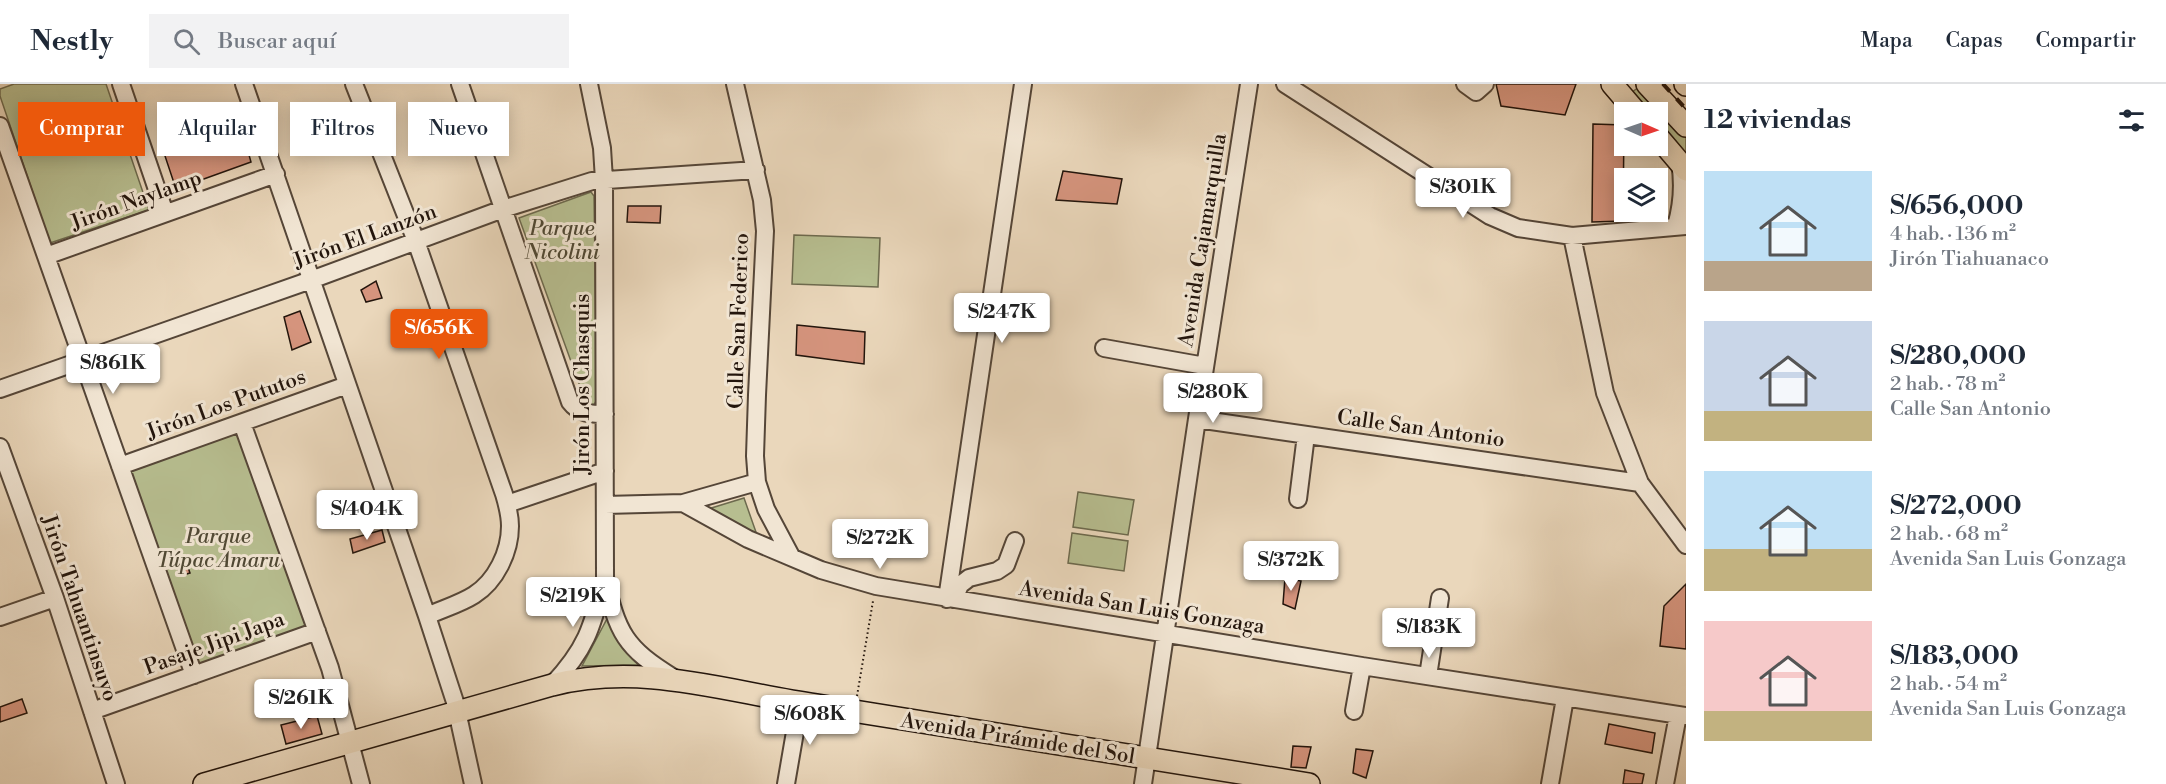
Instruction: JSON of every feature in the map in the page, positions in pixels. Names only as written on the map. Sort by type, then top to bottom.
[{"type":"main road","points":[[1612,84],[1627,102]]},
{"type":"main road","points":[[1647,84],[1686,126]]},
{"type":"main road","points":[[1668,149],[1683,167]]},
{"type":"main road","name":"Avenida Pirámide del Sol","points":[[204,784],[552,685],[576,679],[613,676],[674,678],[800,703],[1309,784]]},
{"type":"street","points":[[121,84],[165,213]]},
{"type":"street","points":[[244,84],[427,616],[457,713],[473,784]]},
{"type":"street","points":[[354,84],[416,241],[507,504],[510,526],[508,544],[503,560],[486,586],[472,596],[427,616]]},
{"type":"street","points":[[460,84],[570,402],[585,413],[604,414]]},
{"type":"street","name":"Jirón Los Chasquis","points":[[589,84],[602,148],[604,180],[605,577],[612,613],[621,633],[636,651],[674,678]]},
{"type":"street","name":"Calle San Federico","points":[[735,84],[756,170],[765,231],[756,415],[757,482],[766,509],[791,556]]},
{"type":"street","points":[[950,599],[1023,84]]},
{"type":"street","name":"Avenida Cajamarquilla","points":[[1143,784],[1249,84]]},
{"type":"street","points":[[1285,84],[1490,216],[1518,228],[1572,236],[1681,226],[1683,167]]},
{"type":"street","points":[[1465,84],[1476,92],[1485,84]]},
{"type":"street","points":[[0,126],[194,675]]},
{"type":"street","name":"Jirón El Lanzón","points":[[0,389],[503,209],[592,181],[756,170]]},
{"type":"street","name":"Jirón Naylamp","points":[[46,256],[276,174]]},
{"type":"street","points":[[1572,236],[1605,393],[1640,483],[1686,545]]},
{"type":"street","points":[[1104,348],[1205,366]]},
{"type":"street","name":"Jirón Los Pututos","points":[[120,466],[347,385]]},
{"type":"street","name":"Calle San Antonio","points":[[1197,419],[1640,483]]},
{"type":"street","points":[[242,423],[330,668],[361,784]]},
{"type":"street","points":[[1298,500],[1306,435]]},
{"type":"street","name":"Jirón Tahuantinsuyo","points":[[0,447],[55,598],[116,784]]},
{"type":"street","points":[[507,504],[605,471]]},
{"type":"street","points":[[605,505],[683,503],[757,482]]},
{"type":"street","name":"Avenida San Luis Gonzaga","points":[[683,503],[748,539],[821,570],[876,586],[1682,716]]},
{"type":"street","points":[[950,599],[960,585],[969,578],[997,571],[1006,565],[1015,541]]},
{"type":"street","name":"Jirón Los Chasquis","points":[[552,685],[568,668],[588,638],[605,577]]},
{"type":"street","points":[[0,617],[55,598]]},
{"type":"street","points":[[1428,676],[1440,598]]},
{"type":"street","name":"Pasaje Jipi Japa","points":[[92,711],[317,631]]},
{"type":"street","points":[[1354,711],[1362,666]]},
{"type":"street","points":[[1550,784],[1565,698]]},
{"type":"street","points":[[786,784],[800,703]]},
{"type":"street","points":[[1665,784],[1682,716]]},
{"type":"path","points":[[857,697],[876,586]]},
{"type":"green space","points":[[14,84],[106,84],[112,102],[18,102],[18,149],[0,96],[0,89]]},
{"type":"green space","points":[[1640,86],[1654,102],[1639,102],[1631,93]]},
{"type":"green space","points":[[1668,117],[1686,137],[1686,157],[1668,136]]},
{"type":"green space","points":[[20,156],[131,156],[149,210],[50,243]]},
{"type":"green space","name":"Parque Nicolini","points":[[591,192],[594,196],[597,400],[593,406],[589,406],[519,218]]},
{"type":"green space","points":[[794,235],[880,238],[878,287],[792,284]]},
{"type":"green space","name":"Parque Túpac Amaru","points":[[237,431],[306,627],[200,666],[130,469]]},
{"type":"green space","points":[[1078,492],[1134,500],[1128,535],[1073,527]]},
{"type":"green space","points":[[744,498],[757,535],[705,510]]},
{"type":"green space","points":[[1072,533],[1128,541],[1124,571],[1068,563]]},
{"type":"green space","points":[[608,617],[642,665],[582,666]]},
{"type":"building","points":[[1496,84],[1576,84],[1565,115],[1501,106]]},
{"type":"building","points":[[1593,124],[1614,125],[1614,156],[1624,156],[1624,168],[1614,168],[1614,221],[1592,222]]},
{"type":"building","points":[[165,156],[249,156],[251,162],[176,189]]},
{"type":"building","points":[[1063,171],[1122,179],[1117,204],[1056,200]]},
{"type":"building","points":[[628,206],[661,206],[660,223],[627,222]]},
{"type":"building","points":[[376,281],[382,298],[366,302],[361,290]]},
{"type":"building","points":[[300,311],[311,342],[292,350],[284,317]]},
{"type":"building","points":[[797,325],[865,332],[864,364],[796,355]]},
{"type":"building","points":[[382,530],[385,542],[353,553],[350,539]]},
{"type":"building","points":[[184,556],[190,573],[180,576],[174,559]]},
{"type":"building","points":[[1285,578],[1301,581],[1295,609],[1283,604]]},
{"type":"building","points":[[1686,584],[1686,649],[1660,646],[1664,606]]},
{"type":"building","points":[[22,699],[27,713],[0,722],[0,707]]},
{"type":"building","points":[[317,716],[322,734],[286,744],[281,725]]},
{"type":"building","points":[[1609,724],[1655,733],[1652,753],[1605,744]]},
{"type":"building","points":[[1293,746],[1311,747],[1306,768],[1291,767]]},
{"type":"building","points":[[1356,749],[1373,751],[1366,778],[1353,773]]},
{"type":"building","points":[[1625,770],[1644,774],[1642,784],[1623,784]]},
{"type":"railway","points":[[1663,84],[1686,109]]}]
